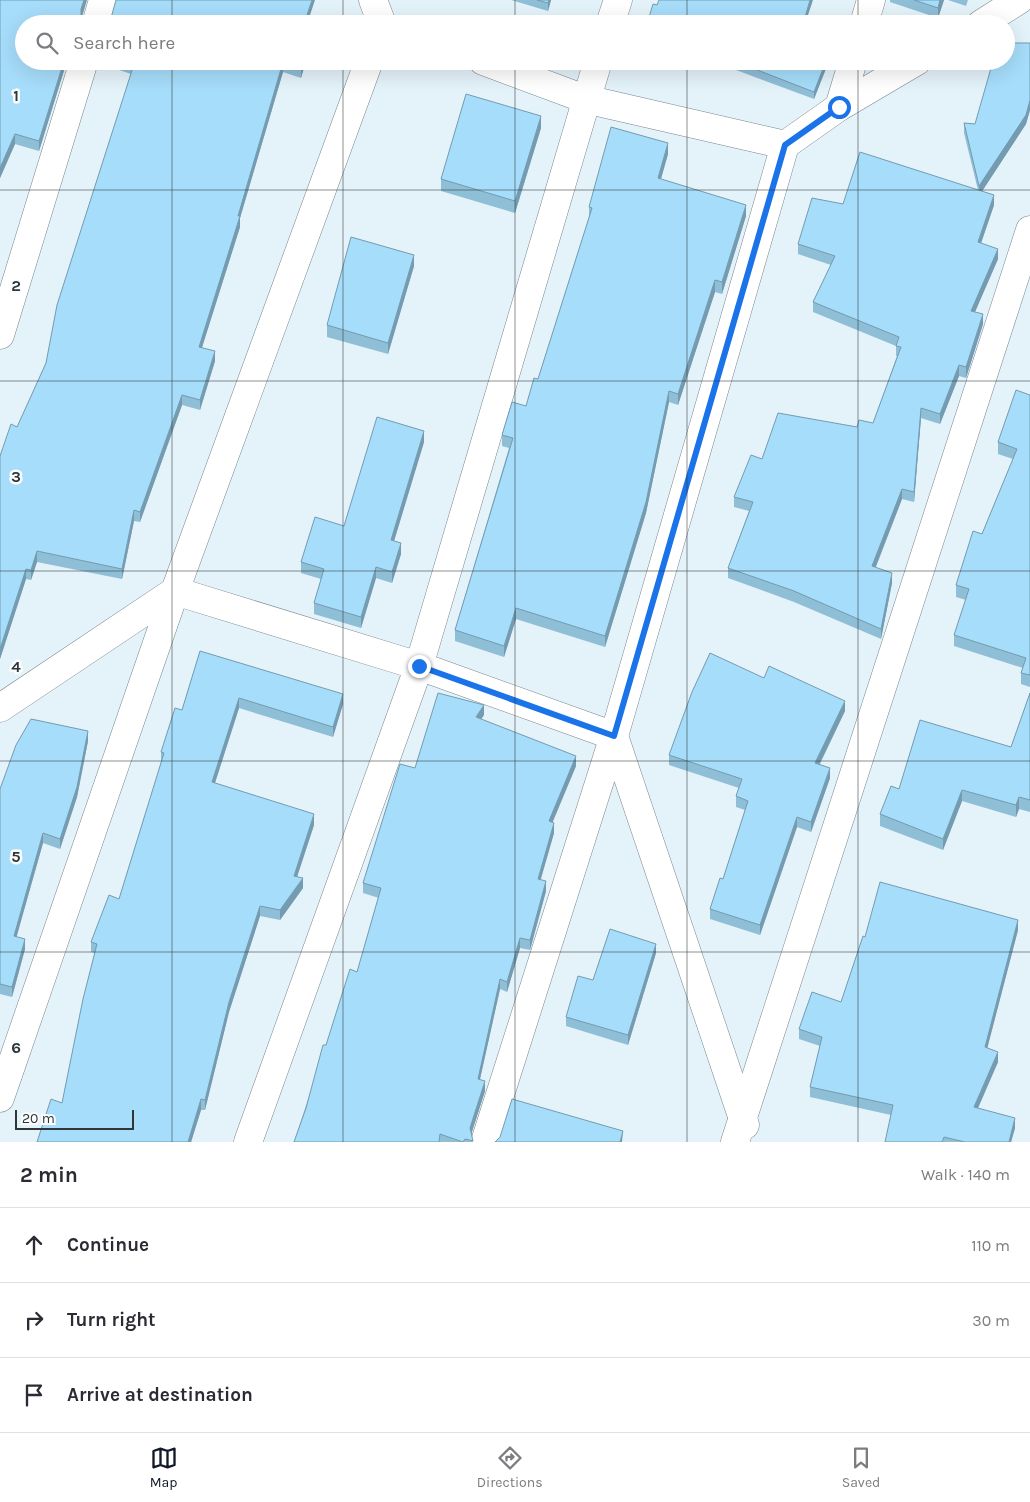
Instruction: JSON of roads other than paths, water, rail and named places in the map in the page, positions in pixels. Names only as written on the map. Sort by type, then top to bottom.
[{"type":"street","points":[[99,15],[103,0]]},
{"type":"street","points":[[373,0],[379,15]]},
{"type":"street","points":[[385,15],[389,0]]},
{"type":"street","points":[[613,15],[618,0]]},
{"type":"street","points":[[867,15],[871,0]]},
{"type":"street","points":[[995,15],[1019,0]]},
{"type":"street","points":[[0,336],[81,70]]},
{"type":"street","points":[[0,1098],[175,591],[365,70]]},
{"type":"street","points":[[507,70],[586,99],[785,145]]},
{"type":"street","points":[[248,1142],[419,666],[595,70]]},
{"type":"street","points":[[839,107],[850,70]]},
{"type":"street","points":[[485,1142],[614,736],[785,145],[839,107],[902,70]]},
{"type":"street","points":[[743,1135],[1030,230]]},
{"type":"street","points":[[175,591],[419,666],[614,736]]},
{"type":"street","points":[[0,708],[175,591]]},
{"type":"street","points":[[614,736],[743,1135]]}]
